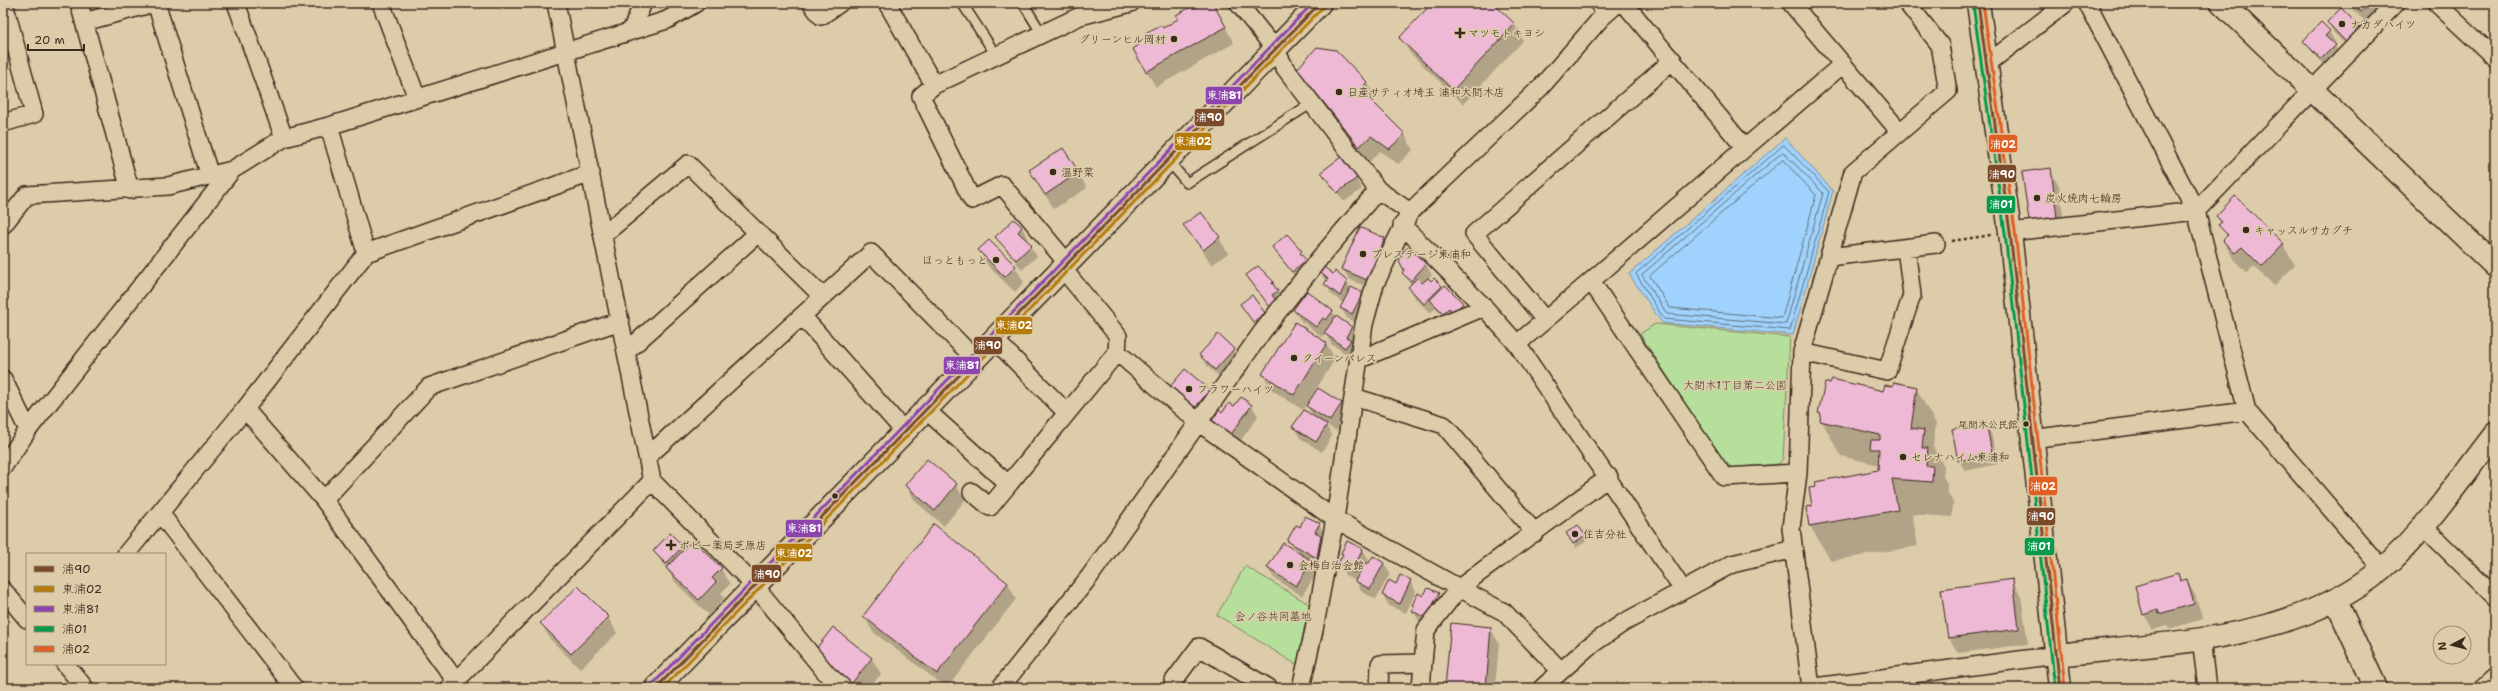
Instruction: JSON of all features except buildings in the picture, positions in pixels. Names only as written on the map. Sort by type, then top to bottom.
[{"type":"main road","points":[[656,688],[1320,3]]},
{"type":"main road","points":[[1978,3],[2010,232],[2031,439],[2060,688]]},
{"type":"main road","points":[[2222,3],[2313,89],[2495,266]]},
{"type":"main road","points":[[2056,655],[2202,638],[2271,626],[2336,601],[2382,569],[2423,526],[2495,434]]},
{"type":"main road","points":[[2336,601],[2376,688]]},
{"type":"street","points":[[3,123],[34,114],[4,3]]},
{"type":"street","points":[[79,3],[130,190]]},
{"type":"street","points":[[84,22],[155,3],[210,176]]},
{"type":"street","points":[[236,3],[284,138]]},
{"type":"street","points":[[381,3],[418,98]]},
{"type":"street","points":[[556,3],[652,481],[755,586],[827,674],[843,688]]},
{"type":"street","points":[[631,31],[643,3]]},
{"type":"street","points":[[3,224],[26,194],[130,190],[168,186],[232,170],[284,138],[329,126],[667,20],[696,3]]},
{"type":"street","points":[[811,3],[822,16],[840,3]]},
{"type":"street","points":[[887,3],[934,85]]},
{"type":"street","points":[[972,492],[990,507],[1117,352],[1118,336],[1002,185],[972,200],[921,96],[934,85],[1080,16],[1131,3]]},
{"type":"street","points":[[1238,3],[1274,49],[1285,68],[1378,190],[1406,219],[1517,344],[1609,477],[1683,590]]},
{"type":"street","points":[[1301,688],[1335,519],[1354,397],[1358,360],[1370,298],[1406,219],[1541,87],[1598,10],[1618,3]]},
{"type":"street","points":[[1624,3],[1745,148]]},
{"type":"street","points":[[1791,3],[1900,132]]},
{"type":"street","points":[[1907,3],[1940,45],[1948,91],[1853,172],[1802,352],[1798,473],[1791,528],[1810,688],[2056,655]]},
{"type":"street","points":[[1987,64],[2066,3]]},
{"type":"street","points":[[2087,3],[2196,211],[2247,411],[2382,569]]},
{"type":"street","points":[[2010,232],[2196,211],[2396,3]]},
{"type":"street","points":[[2436,3],[2495,58]]},
{"type":"street","points":[[1545,320],[1474,234],[1673,60]]},
{"type":"street","points":[[1517,344],[1843,64]]},
{"type":"street","points":[[329,126],[366,252]]},
{"type":"street","points":[[603,235],[688,164],[823,297]]},
{"type":"street","points":[[3,467],[28,430],[232,170]]},
{"type":"street","points":[[127,553],[245,409],[366,252],[591,173]]},
{"type":"street","points":[[1000,688],[1090,576],[1198,422],[1272,320],[1378,190]]},
{"type":"street","points":[[626,352],[758,233]]},
{"type":"street","points":[[1829,257],[1936,244]]},
{"type":"street","points":[[1802,352],[1887,371],[1912,295],[1906,248]]},
{"type":"street","points":[[647,457],[871,253],[976,359]]},
{"type":"street","points":[[1591,281],[1724,477],[1798,473]]},
{"type":"street","points":[[1358,360],[1484,307]]},
{"type":"street","points":[[802,316],[905,432]]},
{"type":"street","points":[[324,500],[429,387],[620,321]]},
{"type":"street","points":[[994,339],[1067,413]]},
{"type":"street","points":[[1117,352],[1198,422],[1335,519],[1504,612],[1560,670]]},
{"type":"street","points":[[3,379],[28,430]]},
{"type":"street","points":[[1354,397],[1444,425],[1535,533]]},
{"type":"street","points":[[245,409],[324,500],[455,686],[652,481]]},
{"type":"street","points":[[926,410],[1008,484]]},
{"type":"street","points":[[2031,439],[2247,411]]},
{"type":"street","points":[[1421,688],[1426,630],[1459,588],[1609,477]]},
{"type":"street","points":[[160,513],[294,688]]},
{"type":"street","points":[[2423,526],[2495,597]]},
{"type":"street","points":[[1542,688],[1560,670],[1623,623],[1732,564],[1794,549]]},
{"type":"street","points":[[3,592],[26,618]]},
{"type":"street","points":[[2202,638],[2208,688]]},
{"type":"street","points":[[1173,682],[1199,647],[1269,688]]},
{"type":"street","points":[[1379,688],[1380,664],[1422,663]]},
{"type":"street","points":[[66,665],[80,686]]},
{"type":"street","points":[[2483,688],[2495,677]]},
{"type":"lane","points":[[962,3],[996,56]]},
{"type":"lane","points":[[1023,3],[1042,34]]},
{"type":"lane","points":[[1168,160],[1187,183],[1312,103]]},
{"type":"path","points":[[1936,244],[2010,232]]},
{"type":"green space","name":"大間木1丁目第二公園","points":[[1655,324],[1790,337],[1783,458],[1779,464],[1733,468],[1722,460],[1640,334]]},
{"type":"green space","name":"会ノ谷共同墓地","points":[[1245,566],[1309,604],[1297,665],[1217,615]]},
{"type":"water","points":[[1785,138],[1833,191],[1793,335],[1662,323],[1629,274]]},
{"type":"transit line","name":"東浦81","points":[[652,685],[1313,3]]},
{"type":"transit line","name":"浦90","points":[[656,688],[1320,3]]},
{"type":"transit line","name":"浦90","points":[[1978,3],[2010,232],[2060,688]]},
{"type":"transit line","name":"浦02","points":[[1983,3],[2015,231],[2065,687]]},
{"type":"transit line","name":"浦01","points":[[1973,4],[2005,233],[2055,688]]},
{"type":"transit line","name":"東浦02","points":[[663,688],[1324,6]]},
{"type":"place","name":"ナカダハイツ","points":[[2342,24]]},
{"type":"place","name":"マツモトキヨシ","points":[[1460,33]]},
{"type":"place","name":"グリーンヒル岡村","points":[[1174,39]]},
{"type":"place","name":"日産サティオ埼玉 浦和大間木店","points":[[1339,92]]},
{"type":"place","name":"温野菜","points":[[1053,172]]},
{"type":"place","name":"炭火焼肉七輪房","points":[[2037,198]]},
{"type":"place","name":"キャッスルサカグチ","points":[[2246,230]]},
{"type":"place","name":"プレステージ東浦和","points":[[1363,254]]},
{"type":"place","name":"ほっともっと","points":[[996,260]]},
{"type":"place","name":"クイーンパレス","points":[[1294,358]]},
{"type":"place","name":"フラワーハイツ","points":[[1189,389]]},
{"type":"place","name":"尾間木公民館","points":[[2026,424]]},
{"type":"place","name":"セレナハイム東浦和","points":[[1903,457]]},
{"type":"place","name":"住吉分社","points":[[1575,534]]},
{"type":"place","name":"ポピー薬局芝原店","points":[[671,545]]},
{"type":"place","name":"会梅自治会館","points":[[1290,565]]}]
